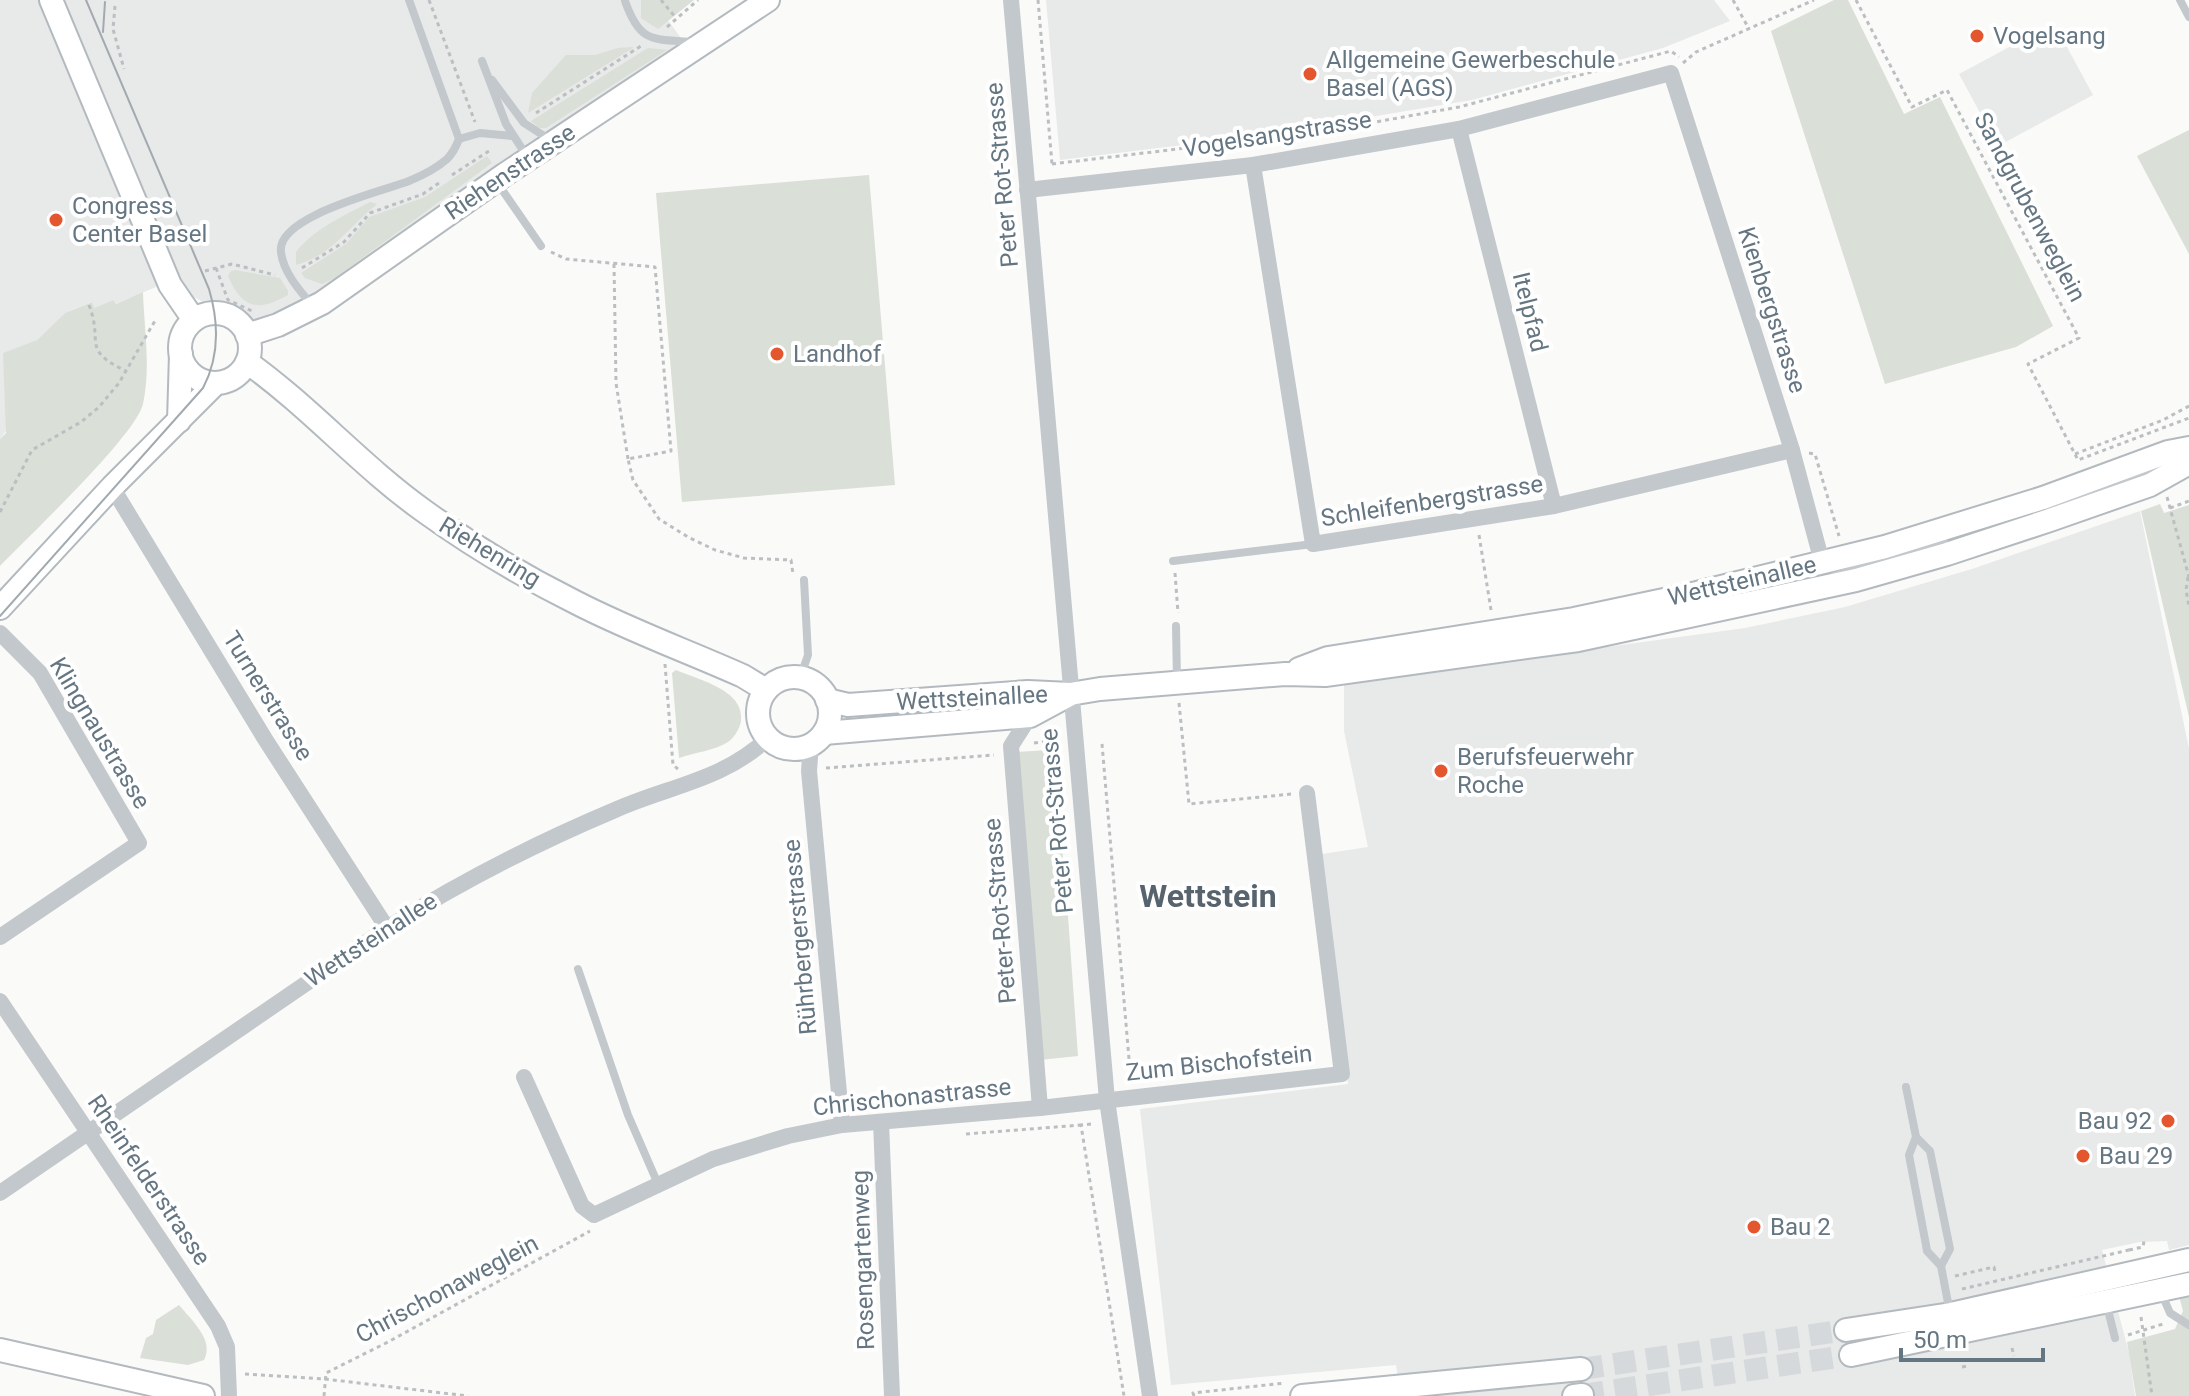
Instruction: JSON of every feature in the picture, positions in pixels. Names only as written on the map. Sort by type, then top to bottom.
[{"type":"main road","points":[[51,0],[170,285],[194,320]]},
{"type":"main road","name":"Riehenstrasse","points":[[247,335],[314,308],[495,181],[768,0]]},
{"type":"main road","points":[[0,608],[112,487],[179,421],[216,383],[234,377],[247,362],[250,353],[247,335],[234,319],[225,314],[206,314],[194,320],[183,335],[179,421]]},
{"type":"main road","points":[[181,354],[188,370],[198,378],[216,383]]},
{"type":"main road","name":"Riehenring","points":[[247,362],[285,389],[369,469],[425,512],[502,562],[577,603],[743,676],[766,690]]},
{"type":"main road","name":"Wettsteinallee","points":[[1285,674],[1328,658],[1574,619],[1832,567],[2043,498],[2132,464],[2189,450]]},
{"type":"main road","name":"Wettsteinallee","points":[[827,700],[848,705],[1028,692],[1070,694],[1285,674],[1325,675],[1578,640],[1809,590],[1920,562],[2150,485],[2189,463]]},
{"type":"main road","points":[[768,738],[759,725],[761,699],[774,683],[788,678],[800,678],[817,686],[827,700],[828,721],[817,738]]},
{"type":"main road","name":"Wettsteinallee","points":[[768,738],[789,748],[801,748],[817,738],[1030,716],[1070,694]]},
{"type":"main road","points":[[1846,1330],[1951,1314],[2189,1260]]},
{"type":"main road","points":[[1851,1355],[2189,1284]]},
{"type":"main road","points":[[0,1350],[203,1396]]},
{"type":"main road","points":[[1302,1396],[1581,1369]]},
{"type":"main road","points":[[1574,1396],[1582,1395]]},
{"type":"street","name":"Peter Rot-Strasse","points":[[1011,0],[1109,1123],[1150,1396]]},
{"type":"street","name":"Vogelsangstrasse","points":[[1027,190],[1253,165],[1459,129],[1671,73]]},
{"type":"street","name":"Kienbergstrasse","points":[[1671,73],[1832,567]]},
{"type":"street","name":"Itelpfad","points":[[1459,129],[1554,506]]},
{"type":"street","name":"Schleifenbergstrasse","points":[[1253,165],[1313,544],[1554,506],[1792,450]]},
{"type":"street","name":"Turnerstrasse","points":[[112,487],[265,739],[387,928]]},
{"type":"street","name":"Klingnaustrasse","points":[[0,633],[40,673],[139,843],[0,937]]},
{"type":"street","points":[[1011,746],[1030,716]]},
{"type":"street","name":"Wettsteinallee","points":[[0,1193],[387,928],[506,858],[618,808],[715,774],[747,758],[768,738]]},
{"type":"street","name":"Rührbergerstrasse","points":[[817,738],[809,771],[842,1125]]},
{"type":"street","name":"Peter-Rot-Strasse","points":[[1011,746],[1040,1108]]},
{"type":"street","name":"Zum Bischofstein","points":[[1107,1100],[1342,1074],[1307,793]]},
{"type":"street","name":"Rheinfelderstrasse","points":[[0,1001],[218,1326],[227,1347],[229,1396]]},
{"type":"street","points":[[524,1077],[582,1206],[594,1215]]},
{"type":"street","name":"Chrischonastrasse","points":[[594,1215],[713,1159],[788,1136],[842,1125],[1107,1100]]},
{"type":"street","name":"Rosengartenweg","points":[[881,1122],[892,1396]]},
{"type":"lane","points":[[314,308],[288,272],[281,243],[295,228],[337,205],[412,180],[445,161],[459,139],[409,0]]},
{"type":"lane","points":[[2180,0],[2189,17]]},
{"type":"lane","points":[[625,1],[635,25],[646,36],[703,43]]},
{"type":"lane","points":[[482,61],[512,136],[528,159]]},
{"type":"lane","points":[[489,77],[524,123],[554,142]]},
{"type":"lane","points":[[459,139],[480,133],[512,136]]},
{"type":"lane","points":[[495,181],[541,246]]},
{"type":"lane","points":[[2049,509],[2136,477],[2189,450]]},
{"type":"lane","points":[[1809,590],[1832,567],[1944,542]]},
{"type":"lane","points":[[1173,561],[1313,544]]},
{"type":"lane","points":[[800,678],[808,655],[804,580]]},
{"type":"lane","points":[[1176,626],[1177,683]]},
{"type":"lane","points":[[578,969],[628,1115],[658,1184]]},
{"type":"lane","points":[[1906,1087],[1916,1137],[1909,1155],[1927,1251],[1941,1266],[1951,1314]]},
{"type":"lane","points":[[1916,1137],[1930,1151],[1950,1249],[1941,1266]]},
{"type":"lane","points":[[2160,1290],[2170,1313],[2189,1325]]},
{"type":"lane","points":[[2105,1302],[2115,1338]]},
{"type":"lane","points":[[2178,1320],[2189,1316]]},
{"type":"path","points":[[429,0],[489,150]]},
{"type":"path","points":[[661,0],[677,19]]},
{"type":"path","points":[[664,30],[698,0]]},
{"type":"path","points":[[1038,0],[1052,166],[1320,132],[1459,107],[1671,51],[1685,61]]},
{"type":"path","points":[[1733,0],[1749,29]]},
{"type":"path","points":[[1671,73],[1696,52],[1814,0]]},
{"type":"path","name":"Sandgrubenweglein","points":[[1856,0],[1912,107],[1947,90],[2079,338],[2028,364],[2078,460],[2189,418]]},
{"type":"path","points":[[115,6],[113,29],[124,69]]},
{"type":"path","points":[[529,117],[641,46]]},
{"type":"path","points":[[205,271],[232,264],[263,274],[300,269],[337,248],[370,213],[423,194],[489,150],[501,146]]},
{"type":"path","points":[[541,246],[566,259],[655,267],[671,451],[628,459]]},
{"type":"path","points":[[614,263],[616,383],[633,480],[659,519],[715,550],[744,558],[791,560],[793,574],[804,580]]},
{"type":"path","points":[[216,268],[228,300],[252,311]]},
{"type":"path","points":[[89,305],[94,318],[94,346],[98,354],[126,371]]},
{"type":"path","points":[[0,512],[32,450],[81,422],[99,407],[126,371],[156,319]]},
{"type":"path","points":[[2075,454],[2169,420],[2189,406]]},
{"type":"path","points":[[1792,450],[1815,454],[1839,536]]},
{"type":"path","points":[[2178,493],[2167,498],[2188,577],[2186,590],[2189,606]]},
{"type":"path","points":[[2169,508],[2189,501]]},
{"type":"path","points":[[1476,520],[1495,633]]},
{"type":"path","points":[[1173,561],[1180,607],[1176,626]]},
{"type":"path","points":[[665,664],[673,765],[679,770]]},
{"type":"path","points":[[1177,683],[1189,804],[1307,793]]},
{"type":"path","points":[[820,769],[1003,754],[1011,746],[1050,741]]},
{"type":"path","points":[[1102,744],[1133,1097]]},
{"type":"path","points":[[956,1135],[1109,1123]]},
{"type":"path","points":[[1081,1125],[1124,1396]]},
{"type":"path","name":"Chrischonaweglein","points":[[325,1379],[326,1373],[589,1232],[594,1215]]},
{"type":"path","points":[[2129,1250],[2143,1247],[2144,1241]]},
{"type":"path","points":[[1966,1274],[1994,1267],[1995,1272]]},
{"type":"path","points":[[2115,1338],[2178,1320]]},
{"type":"path","points":[[2012,1348],[2014,1356]]},
{"type":"path","points":[[1962,1367],[1968,1366]]},
{"type":"path","points":[[229,1374],[325,1379],[468,1396]]},
{"type":"path","points":[[324,1396],[325,1379]]},
{"type":"shaded area","points":[[0,0],[653,0],[687,46],[323,295],[248,326],[192,296],[178,278],[115,304],[113,300],[94,308],[91,302],[65,313],[37,340],[10,351],[6,431],[0,439]]},
{"type":"shaded area","points":[[641,0],[694,0],[658,29],[641,18]]},
{"type":"shaded area","name":"Allgemeine Gewerbeschule Basel (AGS)","points":[[1046,0],[1714,0],[1730,21],[1663,48],[1472,100],[1257,136],[1060,160]]},
{"type":"shaded area","points":[[1834,0],[1848,0],[1904,114],[1940,97],[2053,326],[2016,347],[1885,384],[1771,31]]},
{"type":"shaded area","points":[[2054,23],[2093,95],[1998,146],[1959,74]]},
{"type":"shaded area","points":[[633,47],[528,113],[532,93],[566,55],[595,55]]},
{"type":"shaded area","points":[[648,48],[667,50],[546,128],[539,128],[531,121]]},
{"type":"shaded area","points":[[2189,130],[2189,254],[2137,156]]},
{"type":"shaded area","points":[[487,156],[492,163],[335,278],[322,284],[305,278],[301,273],[346,244],[369,217],[425,197]]},
{"type":"shaded area","name":"Landhof","points":[[869,175],[895,485],[682,502],[656,193]]},
{"type":"shaded area","points":[[370,202],[377,204],[331,247],[296,265],[296,252],[312,236]]},
{"type":"shaded area","points":[[235,270],[280,278],[288,295],[268,304],[245,301],[228,276]]},
{"type":"shaded area","points":[[143,292],[147,376],[143,404],[136,419],[102,461],[0,566],[0,439],[6,433],[3,353],[37,340],[65,313],[92,302],[94,308],[113,300],[116,304]]},
{"type":"shaded area","points":[[2160,504],[2164,513],[2189,505],[2189,717],[2141,511]]},
{"type":"shaded area","points":[[2140,511],[2189,749],[2189,1245],[2169,1250],[2167,1241],[2140,1242],[2102,1250],[2129,1353],[2135,1396],[1401,1396],[1396,1365],[1171,1385],[1140,1109],[1348,1084],[1322,854],[1368,847],[1344,731],[1344,683],[1745,628],[1845,607],[1975,568]]},
{"type":"shaded area","points":[[676,670],[708,682],[736,701],[741,721],[728,742],[679,758],[672,673]]},
{"type":"shaded area","points":[[1049,750],[1048,782],[1054,783],[1065,874],[1078,1056],[1040,1060],[1016,752]]},
{"type":"shaded area","points":[[2189,1294],[2189,1396],[2136,1396],[2127,1342],[2175,1329],[2183,1311],[2179,1296]]},
{"type":"shaded area","points":[[179,1305],[204,1338],[207,1353],[204,1360],[188,1365],[140,1358],[146,1338],[153,1334],[156,1320]]},
{"type":"tunnel","points":[[1581,1369],[1846,1330]]},
{"type":"tunnel","points":[[1582,1395],[1851,1355]]},
{"type":"tram line","points":[[0,616],[203,388],[215,352],[215,314],[209,289],[86,0]]},
{"type":"tram line","points":[[103,32],[105,2]]},
{"type":"place","name":"Vogelsang","points":[[1977,36]]},
{"type":"place","name":"Allgemeine Gewerbeschule Basel (AGS)","points":[[1310,74]]},
{"type":"place","name":"Congress Center Basel","points":[[56,220]]},
{"type":"place","name":"Landhof","points":[[777,354]]},
{"type":"place","name":"Berufsfeuerwehr Roche","points":[[1441,771]]},
{"type":"place","name":"Bau 92","points":[[2168,1121]]},
{"type":"place","name":"Bau 29","points":[[2083,1156]]},
{"type":"place","name":"Bau 2","points":[[1754,1227]]},
{"type":"district","name":"Wettstein","points":[[1208,896]]}]
